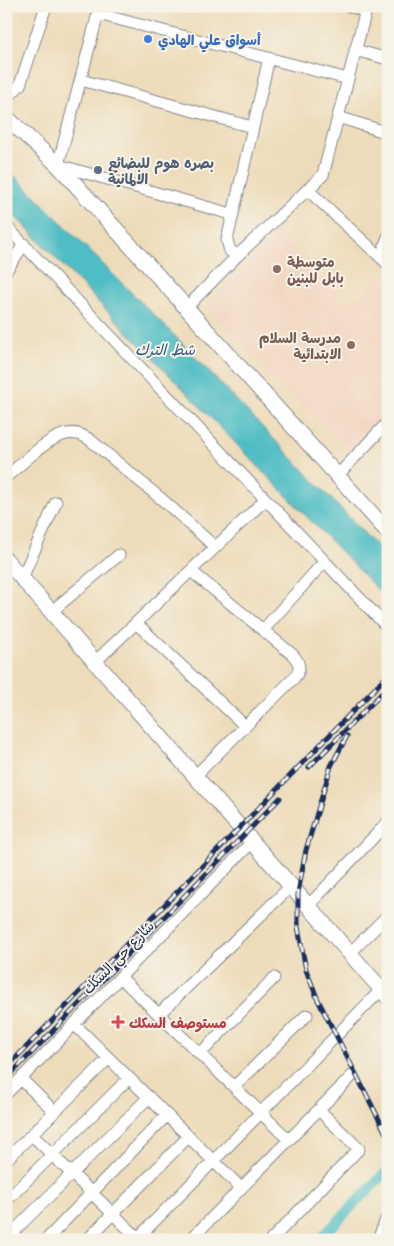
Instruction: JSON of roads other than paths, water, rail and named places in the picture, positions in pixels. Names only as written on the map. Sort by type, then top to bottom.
[{"type":"street","points":[[187,307],[238,255],[323,175],[366,9],[348,6]]},
{"type":"street","points":[[6,99],[20,85],[45,9]]},
{"type":"street","points":[[58,165],[99,10],[348,79]]},
{"type":"street","points":[[355,50],[388,59]]},
{"type":"street","points":[[238,255],[230,251],[227,240],[231,214],[269,58]]},
{"type":"street","points":[[80,80],[252,127]]},
{"type":"street","points":[[6,117],[58,165],[388,532]]},
{"type":"street","points":[[338,117],[388,133]]},
{"type":"street","points":[[58,165],[231,214]]},
{"type":"street","points":[[308,190],[384,260]]},
{"type":"street","points":[[6,226],[388,628]]},
{"type":"street","points":[[384,260],[388,237]]},
{"type":"street","points":[[6,272],[24,244]]},
{"type":"street","points":[[336,476],[388,422]]},
{"type":"street","points":[[6,477],[44,446],[66,434],[79,434],[90,439],[214,546]]},
{"type":"street","points":[[96,661],[191,571],[214,546],[265,500]]},
{"type":"street","points":[[22,578],[56,502]]},
{"type":"street","points":[[52,611],[119,555]]},
{"type":"street","points":[[6,560],[309,905],[384,994],[261,1113],[138,1239],[32,1135]]},
{"type":"street","points":[[263,630],[324,562]]},
{"type":"street","points":[[191,571],[293,655],[300,667],[298,674],[196,776]]},
{"type":"street","points":[[136,623],[245,726]]},
{"type":"street","points":[[309,905],[388,822]]},
{"type":"street","name":"شارع حي السكك","points":[[6,1094],[252,842]]},
{"type":"street","points":[[159,1014],[291,886]]},
{"type":"street","points":[[350,953],[388,915]]},
{"type":"street","points":[[120,977],[289,1140]]},
{"type":"street","points":[[200,1054],[274,978]]},
{"type":"street","points":[[234,1087],[307,1015]]},
{"type":"street","points":[[74,1024],[241,1188]]},
{"type":"street","points":[[6,1160],[109,1058]]},
{"type":"street","points":[[190,1240],[352,1076]]},
{"type":"street","points":[[6,1200],[129,1078]]},
{"type":"street","points":[[21,1079],[55,1112]]},
{"type":"street","points":[[6,1239],[148,1097]]},
{"type":"street","points":[[271,1240],[359,1149],[318,1110]]},
{"type":"street","points":[[46,1240],[167,1115]]},
{"type":"street","points":[[87,1240],[188,1136]]},
{"type":"street","points":[[380,1240],[388,1220]]},
{"type":"water","name":"شط الترك","points":[[6,167],[171,332],[388,558],[388,600],[6,207]]},
{"type":"waterway","points":[[319,1240],[388,1170]]},
{"type":"railway","points":[[6,1068],[388,675]]},
{"type":"railway","points":[[309,767],[388,687]]},
{"type":"railway","points":[[347,736],[331,766],[306,850],[298,893],[298,927],[306,970],[318,1000],[388,1137]]},
{"type":"railway","points":[[6,1079],[280,798]]},
{"type":"place","name":"أسواق علي الهادي","points":[[148,39]]},
{"type":"place","name":"بصره هوم للبضائع الالمانية","points":[[98,170]]},
{"type":"place","name":"متوسطة بابل للبنين","points":[[277,269]]},
{"type":"place","name":"مدرسة السلام الابتدائية","points":[[351,345]]},
{"type":"place","name":"مستوصف السكك","points":[[118,1022]]}]
